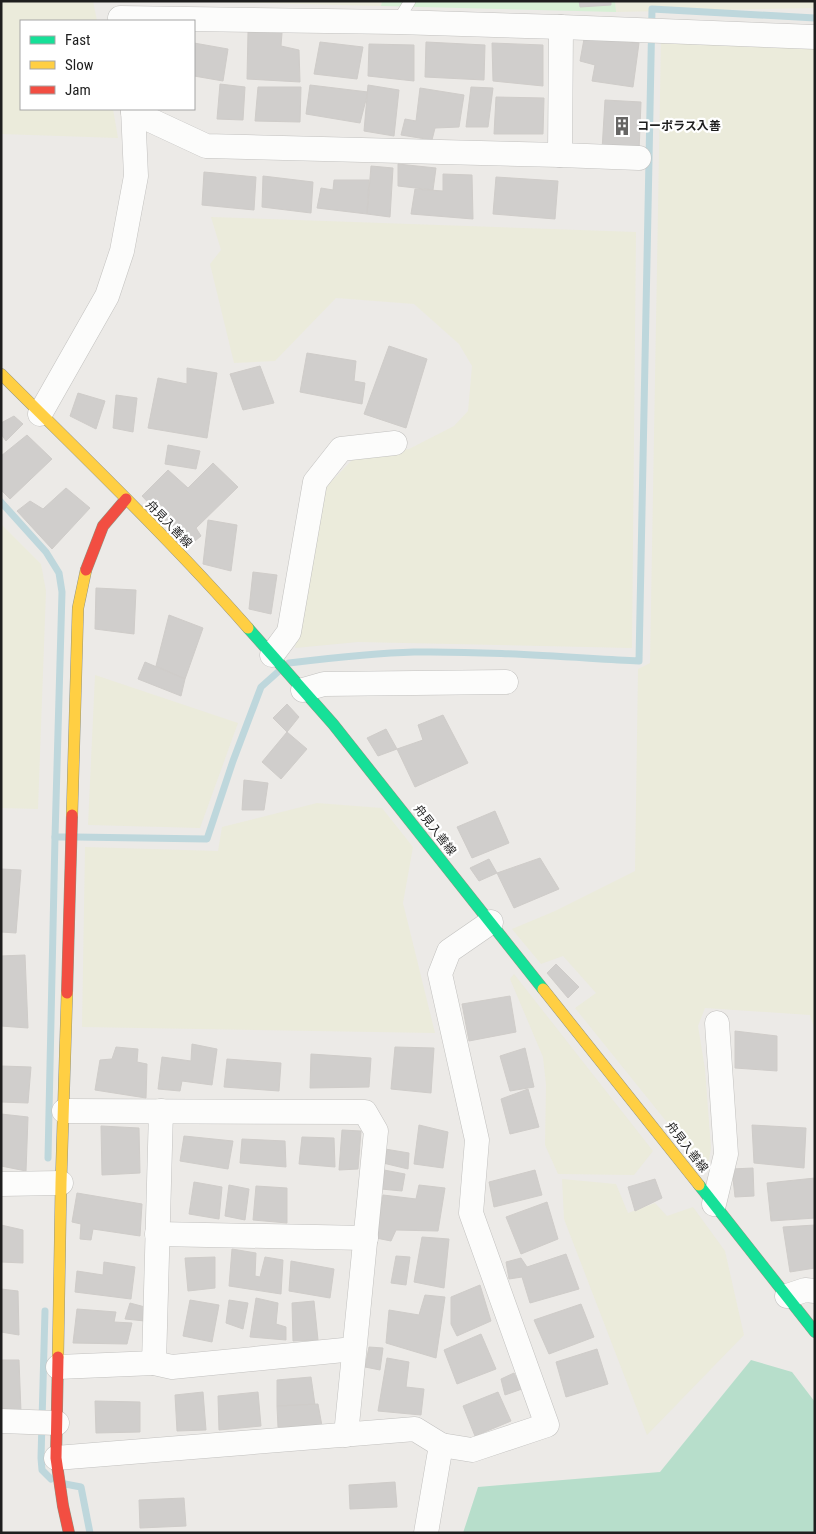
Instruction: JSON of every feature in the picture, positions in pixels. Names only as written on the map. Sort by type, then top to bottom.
[{"type":"main road","name":"舟見入善線","points":[[1,374],[126,498],[226,603],[333,724],[815,1332]]},
{"type":"main road","points":[[69,1533],[56,1458],[61,1183],[78,608],[86,568],[103,526],[126,498]]},
{"type":"street","points":[[119,14],[561,27],[815,37]]},
{"type":"street","points":[[560,155],[561,27]]},
{"type":"street","points":[[40,414],[107,296],[122,252],[136,176],[133,110],[206,146],[639,158]]},
{"type":"street","points":[[272,655],[289,632],[315,482],[341,449],[394,443]]},
{"type":"street","points":[[303,690],[324,684],[506,682]]},
{"type":"street","points":[[56,1458],[415,1429],[441,1446],[472,1450],[547,1425],[470,1213],[477,1140],[440,974],[448,951],[491,922]]},
{"type":"street","points":[[714,1204],[726,1154],[717,1024]]},
{"type":"street","points":[[64,1111],[365,1112],[376,1131],[346,1435]]},
{"type":"street","points":[[154,1363],[161,1111]]},
{"type":"street","points":[[1,1184],[61,1183]]},
{"type":"street","points":[[157,1234],[366,1238]]},
{"type":"street","points":[[787,1296],[805,1290],[815,1291]]},
{"type":"street","points":[[58,1367],[154,1363],[172,1366],[354,1349]]},
{"type":"street","points":[[1,1421],[57,1423]]},
{"type":"street","points":[[426,1533],[441,1446]]},
{"type":"lane","points":[[397,22],[410,1]]},
{"type":"green space","points":[[1,1],[93,1],[97,20],[20,20],[20,110],[113,110],[118,138],[1,134]]},
{"type":"green space","points":[[181,1],[382,1],[381,6]]},
{"type":"green space","points":[[382,1],[615,1],[616,12],[381,6]]},
{"type":"green space","points":[[615,1],[815,1],[815,8],[616,12]]},
{"type":"green space","points":[[661,38],[815,43],[815,1031],[810,1015],[705,1008],[698,1026],[705,1069],[711,1148],[707,1172],[575,1008],[596,993],[563,956],[541,964],[512,929],[555,911],[635,871],[638,669],[650,663]]},
{"type":"green space","points":[[211,217],[636,232],[632,648],[358,642],[295,648],[325,488],[353,459],[409,449],[454,426],[468,411],[472,366],[459,344],[414,304],[336,298],[275,361],[234,363],[210,264],[221,250]]},
{"type":"green space","points":[[1,524],[41,564],[46,591],[38,809],[1,808]]},
{"type":"green space","points":[[95,675],[238,723],[200,828],[88,825]]},
{"type":"green space","points":[[317,803],[382,808],[413,847],[403,903],[435,1033],[82,1027],[85,847],[218,851],[222,827]]},
{"type":"green space","points":[[514,974],[653,1151],[634,1175],[558,1174],[545,1145],[546,1085],[543,1057],[510,979]]},
{"type":"green space","points":[[562,1179],[616,1184],[628,1213],[655,1203],[667,1216],[693,1207],[725,1251],[744,1335],[647,1435],[564,1219]]},
{"type":"green space","points":[[751,1360],[792,1372],[815,1402],[815,1533],[463,1533],[478,1487],[660,1472]]},
{"type":"building","points":[[579,1],[611,1],[611,5],[580,7]]},
{"type":"building","points":[[248,32],[282,33],[281,46],[299,50],[300,82],[247,79]]},
{"type":"building","points":[[584,39],[639,43],[633,87],[592,81],[595,65],[580,61]]},
{"type":"building","points":[[320,42],[363,47],[357,79],[314,74]]},
{"type":"building","points":[[426,42],[485,45],[484,80],[425,77]]},
{"type":"building","points":[[195,43],[228,49],[223,81],[195,76]]},
{"type":"building","points":[[492,43],[543,45],[543,86],[493,81]]},
{"type":"building","points":[[369,44],[414,45],[414,81],[368,76]]},
{"type":"building","points":[[220,84],[245,87],[243,120],[217,119]]},
{"type":"building","points":[[310,85],[368,92],[360,123],[306,114]]},
{"type":"building","points":[[368,85],[399,90],[394,136],[364,131]]},
{"type":"building","points":[[258,87],[301,87],[300,122],[255,121]]},
{"type":"building","points":[[471,87],[493,88],[488,127],[466,127]]},
{"type":"building","points":[[420,88],[464,95],[459,127],[435,128],[432,140],[401,135],[405,119],[416,121]]},
{"type":"building","points":[[496,97],[544,98],[543,134],[494,134]]},
{"type":"building","name":"コーポラス入善","points":[[605,100],[641,102],[639,152],[602,150]]},
{"type":"building","points":[[398,164],[436,168],[433,190],[398,186]]},
{"type":"building","points":[[371,166],[393,168],[390,217],[367,214]]},
{"type":"building","points":[[204,172],[256,177],[254,210],[202,205]]},
{"type":"building","points":[[443,174],[472,175],[473,219],[411,214],[415,189],[443,191]]},
{"type":"building","points":[[263,176],[313,182],[311,213],[262,207]]},
{"type":"building","points":[[496,177],[558,181],[555,219],[493,214]]},
{"type":"building","points":[[334,180],[369,180],[367,214],[317,208],[321,188],[333,190]]},
{"type":"building","points":[[389,346],[427,359],[406,428],[364,414]]},
{"type":"building","points":[[307,353],[356,361],[354,381],[365,383],[362,404],[300,392]]},
{"type":"building","points":[[260,366],[274,403],[243,410],[230,374]]},
{"type":"building","points":[[187,368],[217,373],[207,438],[148,428],[158,378],[187,384]]},
{"type":"building","points":[[78,393],[105,401],[96,429],[70,416]]},
{"type":"building","points":[[116,395],[137,398],[133,432],[113,428]]},
{"type":"building","points":[[14,416],[23,424],[6,441],[1,434],[1,423]]},
{"type":"building","points":[[27,435],[52,459],[10,499],[1,490],[1,456]]},
{"type":"building","points":[[168,445],[200,451],[196,469],[165,464]]},
{"type":"building","points":[[213,463],[238,487],[196,528],[201,536],[189,546],[142,496],[168,470],[188,488]]},
{"type":"building","points":[[66,488],[90,508],[52,549],[17,511],[30,501],[43,509]]},
{"type":"building","points":[[208,520],[237,525],[231,571],[203,564]]},
{"type":"building","points":[[253,572],[277,575],[271,614],[249,609]]},
{"type":"building","points":[[96,588],[136,590],[134,634],[95,629]]},
{"type":"building","points":[[169,615],[203,628],[185,679],[156,666]]},
{"type":"building","points":[[145,662],[185,679],[181,696],[138,679]]},
{"type":"building","points":[[287,704],[299,717],[287,732],[273,718]]},
{"type":"building","points":[[443,715],[468,763],[415,787],[397,749],[423,740],[418,725]]},
{"type":"building","points":[[386,729],[397,749],[378,756],[367,738]]},
{"type":"building","points":[[287,732],[307,749],[281,779],[262,762]]},
{"type":"building","points":[[244,780],[268,783],[264,810],[242,810]]},
{"type":"building","points":[[495,811],[509,843],[472,858],[457,827]]},
{"type":"building","points":[[540,858],[559,889],[514,908],[497,873]]},
{"type":"building","points":[[489,859],[497,873],[479,881],[470,868]]},
{"type":"building","points":[[1,869],[21,870],[16,933],[1,932]]},
{"type":"building","points":[[25,955],[28,1028],[1,1026],[1,956]]},
{"type":"building","points":[[556,964],[579,987],[568,998],[547,973]]},
{"type":"building","points":[[510,996],[516,1032],[469,1041],[462,1004]]},
{"type":"building","points":[[735,1031],[777,1036],[777,1071],[735,1068]]},
{"type":"building","points":[[192,1044],[217,1049],[212,1085],[182,1081],[180,1091],[158,1089],[162,1057],[191,1061]]},
{"type":"building","points":[[116,1047],[138,1049],[137,1062],[147,1064],[146,1098],[95,1090],[100,1060],[112,1059]]},
{"type":"building","points":[[395,1047],[434,1048],[431,1093],[391,1089]]},
{"type":"building","points":[[525,1048],[534,1087],[510,1091],[500,1056]]},
{"type":"building","points":[[311,1054],[371,1058],[369,1087],[310,1088]]},
{"type":"building","points":[[227,1059],[281,1063],[279,1091],[224,1087]]},
{"type":"building","points":[[1,1066],[31,1067],[28,1103],[1,1102]]},
{"type":"building","points":[[528,1089],[539,1127],[510,1134],[501,1099]]},
{"type":"building","points":[[1,1114],[28,1117],[26,1171],[1,1166]]},
{"type":"building","points":[[419,1125],[448,1132],[443,1168],[414,1164]]},
{"type":"building","points":[[752,1125],[806,1128],[804,1168],[754,1163]]},
{"type":"building","points":[[101,1126],[139,1128],[140,1173],[102,1175]]},
{"type":"building","points":[[342,1130],[361,1131],[358,1169],[339,1170]]},
{"type":"building","points":[[184,1136],[233,1141],[228,1169],[180,1161]]},
{"type":"building","points":[[302,1137],[334,1138],[335,1167],[299,1164]]},
{"type":"building","points":[[242,1139],[285,1141],[286,1167],[240,1163]]},
{"type":"building","points":[[385,1149],[409,1153],[408,1169],[383,1163]]},
{"type":"building","points":[[753,1168],[754,1196],[735,1197],[732,1169]]},
{"type":"building","points":[[384,1170],[405,1174],[402,1191],[381,1189]]},
{"type":"building","points":[[535,1170],[542,1195],[494,1207],[489,1182]]},
{"type":"building","points":[[815,1178],[815,1218],[771,1221],[767,1183]]},
{"type":"building","points":[[655,1179],[662,1198],[635,1211],[628,1187]]},
{"type":"building","points":[[194,1182],[222,1187],[219,1219],[189,1214]]},
{"type":"building","points":[[229,1185],[249,1189],[245,1220],[225,1216]]},
{"type":"building","points":[[419,1185],[445,1188],[438,1231],[396,1230],[391,1241],[376,1238],[383,1195],[416,1199]]},
{"type":"building","points":[[256,1186],[287,1188],[287,1223],[253,1220]]},
{"type":"building","points":[[77,1193],[142,1204],[140,1236],[93,1229],[91,1240],[80,1239],[81,1224],[72,1222]]},
{"type":"building","points":[[547,1202],[558,1239],[521,1254],[506,1217]]},
{"type":"building","points":[[1,1225],[23,1230],[23,1263],[1,1262]]},
{"type":"building","points":[[815,1225],[815,1268],[790,1272],[783,1227]]},
{"type":"building","points":[[422,1237],[449,1239],[444,1288],[414,1282]]},
{"type":"building","points":[[232,1249],[256,1253],[255,1276],[260,1277],[265,1257],[283,1260],[281,1294],[229,1286]]},
{"type":"building","points":[[566,1254],[579,1289],[530,1303],[522,1277],[509,1279],[506,1262],[521,1258],[527,1267]]},
{"type":"building","points":[[396,1256],[410,1257],[406,1285],[391,1283]]},
{"type":"building","points":[[215,1257],[215,1288],[188,1291],[185,1258]]},
{"type":"building","points":[[291,1261],[334,1269],[330,1298],[289,1291]]},
{"type":"building","points":[[104,1262],[135,1267],[131,1299],[75,1292],[77,1271],[103,1275]]},
{"type":"building","points":[[480,1285],[491,1321],[457,1336],[451,1324],[451,1297]]},
{"type":"building","points":[[1,1289],[18,1291],[19,1335],[1,1332]]},
{"type":"building","points":[[425,1295],[445,1297],[436,1358],[386,1343],[389,1310],[419,1315]]},
{"type":"building","points":[[256,1298],[278,1303],[276,1324],[286,1327],[286,1340],[250,1337]]},
{"type":"building","points":[[190,1300],[219,1305],[212,1342],[183,1336]]},
{"type":"building","points":[[229,1300],[248,1303],[243,1329],[226,1323]]},
{"type":"building","points":[[314,1301],[318,1340],[293,1341],[292,1303]]},
{"type":"building","points":[[130,1303],[145,1307],[145,1321],[125,1319]]},
{"type":"building","points":[[581,1304],[594,1337],[549,1354],[534,1320]]},
{"type":"building","points":[[77,1309],[116,1312],[114,1322],[132,1323],[127,1344],[73,1343]]},
{"type":"building","points":[[481,1334],[496,1369],[457,1384],[444,1350]]},
{"type":"building","points":[[369,1347],[383,1348],[380,1370],[365,1367]]},
{"type":"building","points":[[597,1349],[608,1384],[566,1397],[556,1362]]},
{"type":"building","points":[[387,1358],[409,1362],[406,1387],[424,1389],[421,1415],[378,1411]]},
{"type":"building","points":[[1,1360],[19,1360],[21,1412],[1,1410]]},
{"type":"building","points":[[514,1373],[522,1389],[505,1395],[501,1379]]},
{"type":"building","points":[[311,1377],[315,1405],[277,1406],[277,1380]]},
{"type":"building","points":[[203,1392],[206,1430],[177,1431],[175,1395]]},
{"type":"building","points":[[258,1392],[261,1426],[219,1430],[218,1396]]},
{"type":"building","points":[[498,1392],[511,1421],[475,1436],[463,1406]]},
{"type":"building","points":[[95,1401],[140,1402],[140,1432],[96,1433]]},
{"type":"building","points":[[318,1404],[322,1426],[278,1427],[277,1406]]},
{"type":"building","points":[[395,1482],[397,1507],[350,1509],[349,1485]]},
{"type":"building","points":[[184,1498],[186,1526],[140,1528],[139,1500]]},
{"type":"waterway","points":[[289,663],[414,652],[498,653],[639,661],[652,9],[815,18]]},
{"type":"waterway","points":[[1,502],[46,552],[59,573],[62,592],[55,837]]},
{"type":"waterway","points":[[76,837],[207,839],[233,761],[261,687],[279,671]]},
{"type":"waterway","points":[[48,1158],[55,837],[65,837]]},
{"type":"waterway","points":[[45,1311],[41,1458],[42,1470],[51,1479]]},
{"type":"waterway","points":[[65,1484],[81,1487],[90,1533]]},
{"type":"traffic: fast","points":[[248,628],[333,724],[543,989]]},
{"type":"traffic: fast","points":[[699,1185],[815,1332]]},
{"type":"traffic: slow","points":[[1,374],[157,530],[248,628]]},
{"type":"traffic: slow","points":[[72,815],[78,608],[86,570]]},
{"type":"traffic: slow","points":[[543,989],[699,1185]]},
{"type":"traffic: slow","points":[[58,1357],[67,993]]},
{"type":"traffic: jam","points":[[86,570],[103,526],[126,499]]},
{"type":"traffic: jam","points":[[67,993],[72,815]]},
{"type":"traffic: jam","points":[[58,1357],[56,1458],[69,1533]]},
{"type":"place","name":"コーポラス入善","points":[[622,126]]}]
